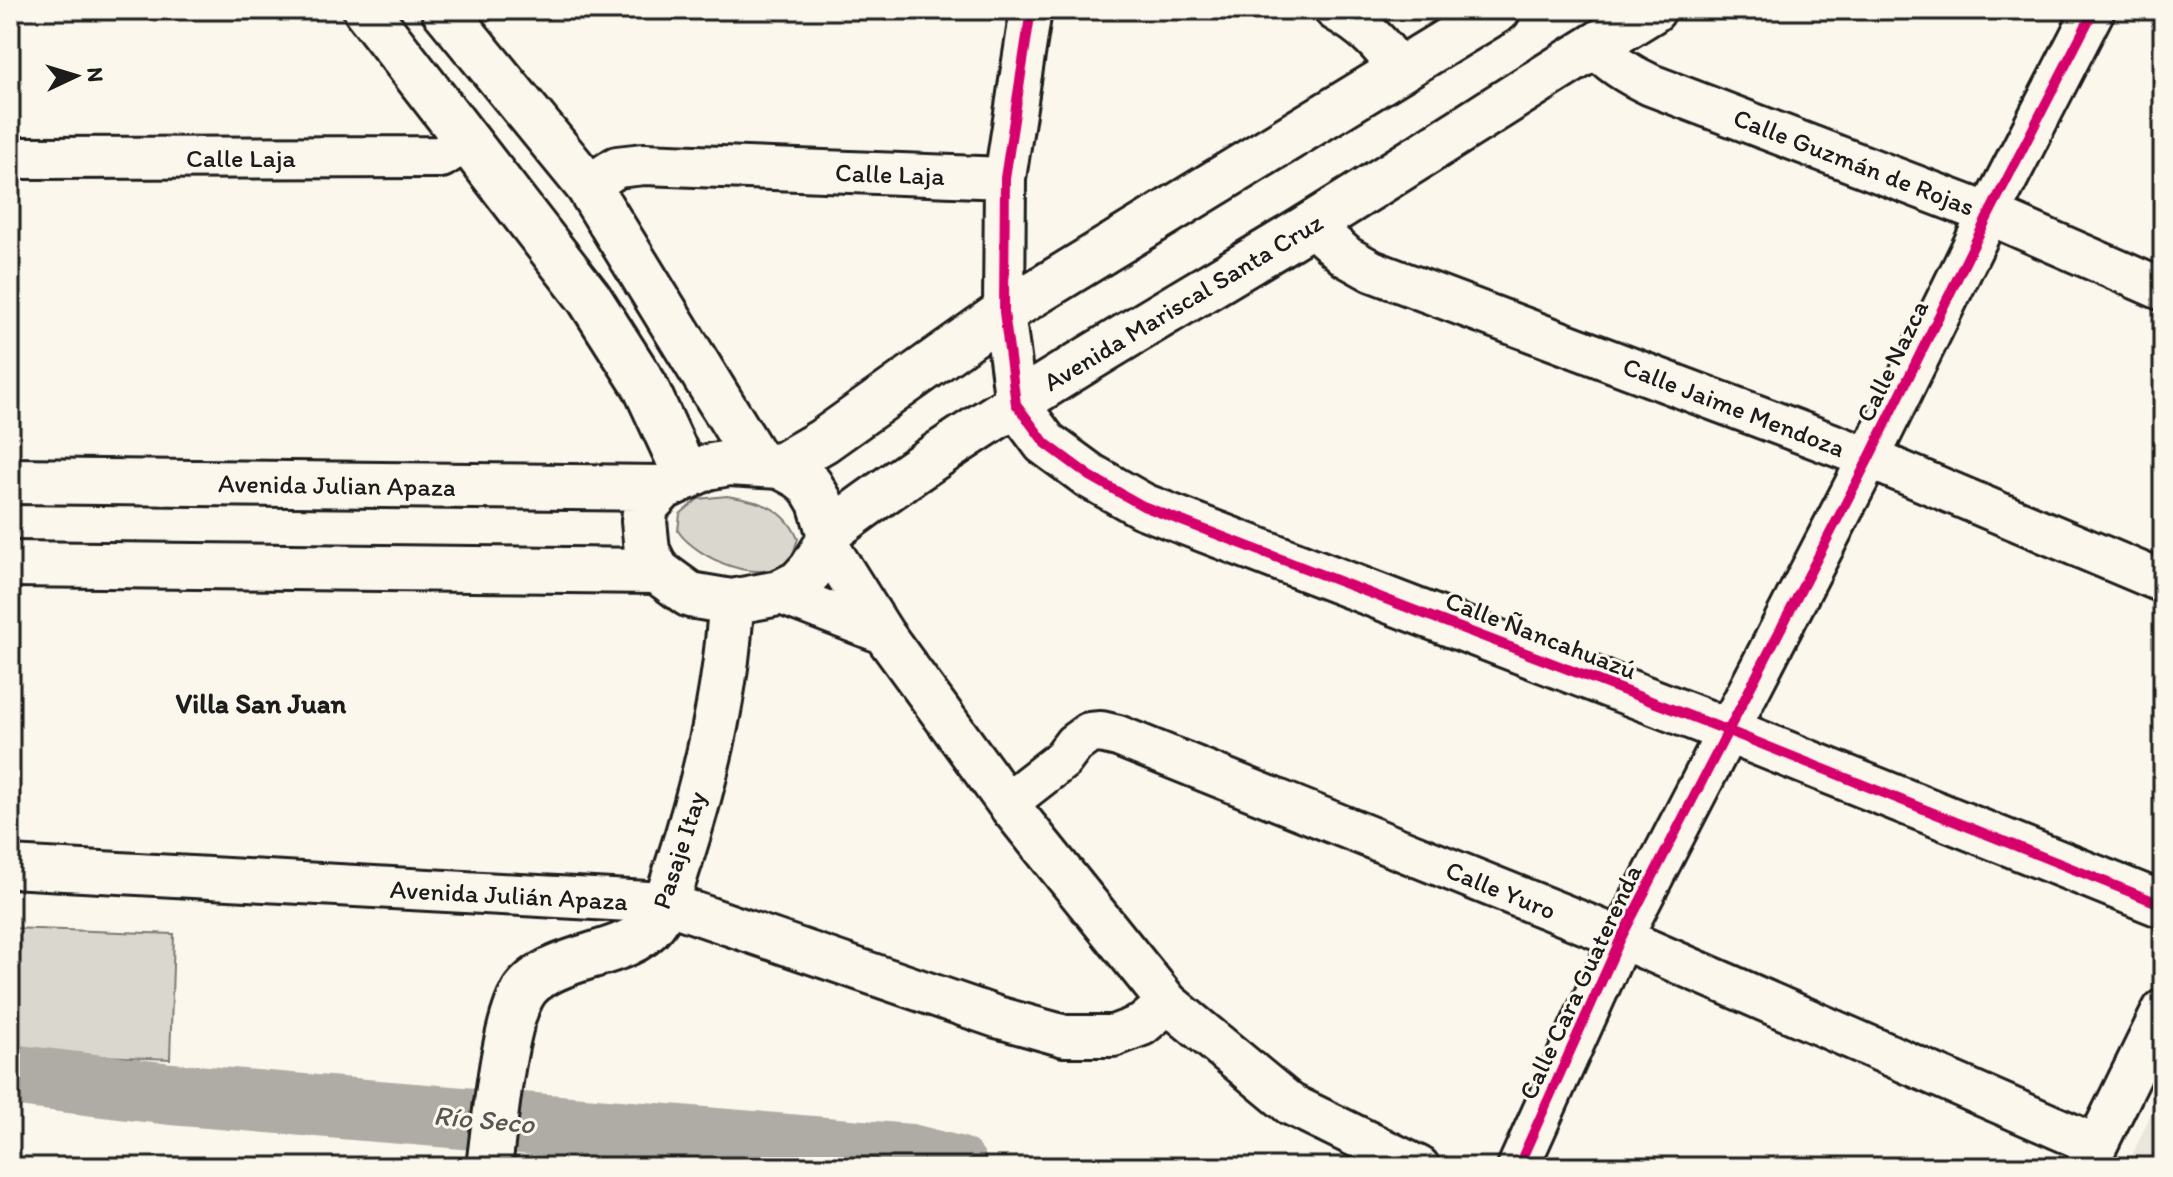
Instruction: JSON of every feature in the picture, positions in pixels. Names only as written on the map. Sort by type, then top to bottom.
[{"type":"main road","points":[[366,10],[589,298],[645,386],[675,483]]},
{"type":"main road","points":[[444,10],[588,186],[769,465]]},
{"type":"main road","points":[[769,465],[823,441],[1004,312],[1498,10]]},
{"type":"main road","name":"Avenida Mariscal Santa Cruz","points":[[731,602],[779,593],[805,577],[828,538],[885,490],[1016,404],[1311,225],[1653,10]]},
{"type":"main road","name":"Calle Ñancahuazú","points":[[1016,404],[1045,443],[1090,476],[1143,506],[1729,731],[2163,905]]},
{"type":"main road","points":[[731,602],[690,595],[657,571],[647,551],[646,506],[675,483],[707,467],[769,465],[799,476],[810,485],[820,502],[828,538]]},
{"type":"main road","name":"Avenida Julian Apaza","points":[[10,481],[675,483]]},
{"type":"main road","points":[[10,564],[657,571]]},
{"type":"main road","name":"Pasaje Itay","points":[[489,1167],[512,1016],[526,988],[545,973],[627,942],[652,927],[666,903],[691,827],[722,693],[731,602]]},
{"type":"street","name":"Calle Ñancahuazú","points":[[1016,404],[1004,312],[1005,178],[1031,10]]},
{"type":"street","points":[[1335,10],[1359,24],[1400,70]]},
{"type":"street","name":"Calle Nazca","points":[[1729,731],[2094,10]]},
{"type":"street","name":"Calle Guzmán de Rojas","points":[[1594,46],[1607,60],[1651,85],[1989,214],[2163,290]]},
{"type":"street","name":"Calle Laja","points":[[10,158],[423,158],[441,157],[468,140]]},
{"type":"street","name":"Calle Laja","points":[[588,186],[617,167],[644,164],[1005,178]]},
{"type":"street","name":"Calle Jaime Mendoza","points":[[1311,225],[1347,257],[1372,271],[1869,458],[2163,582]]},
{"type":"street","points":[[828,538],[883,633],[1007,803],[1168,1003],[1290,1104],[1419,1167]]},
{"type":"street","points":[[779,593],[883,633]]},
{"type":"street","name":"Calle Cara Guaterenda","points":[[1518,1167],[1621,938],[1729,731]]},
{"type":"street","name":"Calle Yuro","points":[[1007,803],[1062,760],[1074,744],[1089,733],[1101,732],[1621,938],[2091,1156]]},
{"type":"street","name":"Avenida Julián Apaza","points":[[10,867],[666,903],[997,1017],[1065,1036],[1113,1036],[1142,1025],[1168,1003]]},
{"type":"street","points":[[2091,1156],[2163,1010]]},
{"type":"shaded area","points":[[727,496],[760,503],[786,519],[798,539],[791,557],[780,566],[765,571],[749,570],[715,560],[678,531],[680,514],[698,499]]},
{"type":"shaded area","points":[[10,928],[174,934],[170,1059],[10,1052]]},
{"type":"shaded area","points":[[2163,1087],[2163,1167],[2127,1167]]},
{"type":"waterway","name":"Río Seco","points":[[10,1075],[171,1094],[910,1155],[957,1167]]},
{"type":"cycle path","points":[[1031,10],[1005,178],[1004,312],[1016,404],[1045,443],[1090,476],[1143,506],[1729,731],[2163,905]]},
{"type":"cycle path","points":[[1518,1167],[1621,938],[1869,458],[2094,10]]},
{"type":"district","name":"Villa San Juan","points":[[261,703]]}]
